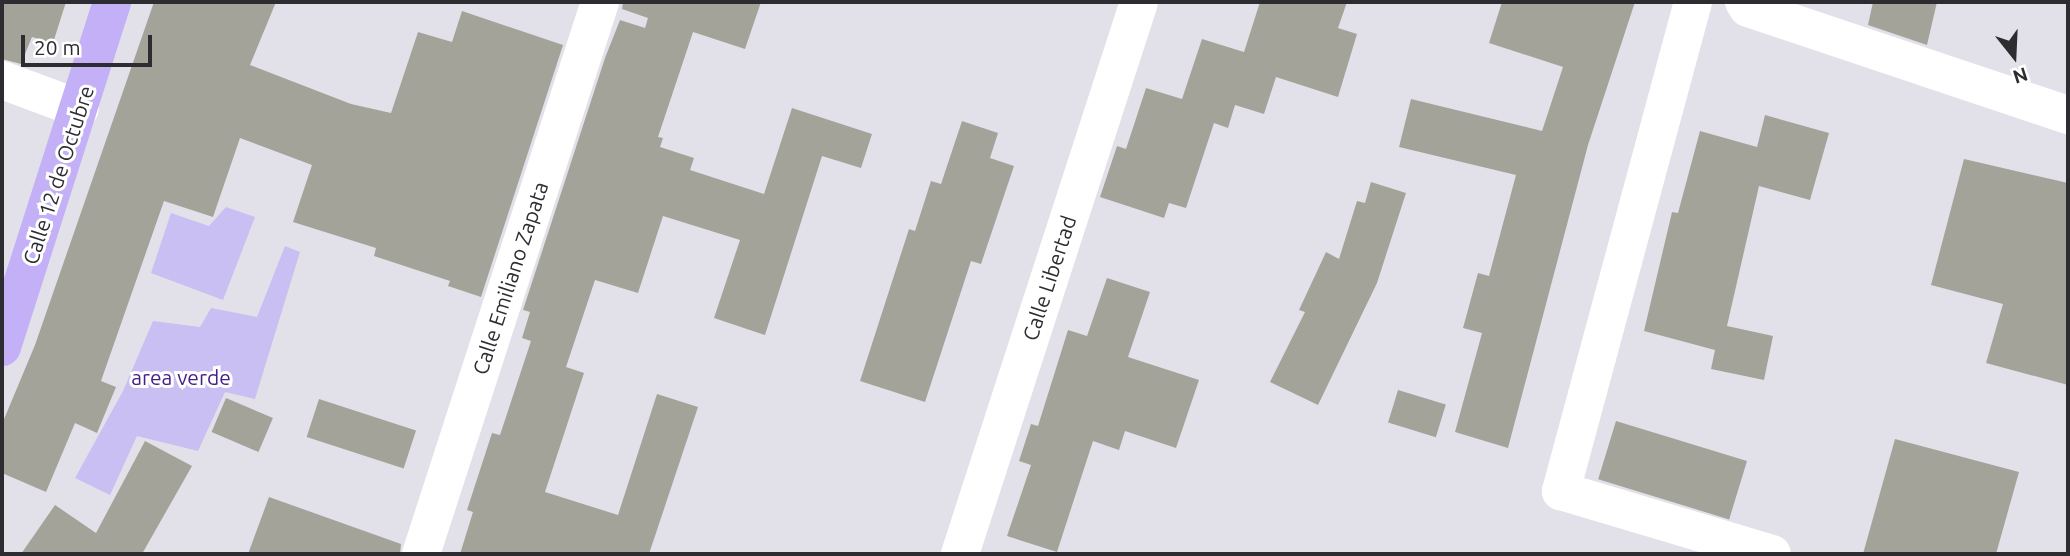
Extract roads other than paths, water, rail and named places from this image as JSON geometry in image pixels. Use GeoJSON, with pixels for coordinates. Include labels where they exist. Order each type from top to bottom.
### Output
{"type":"FeatureCollection","features":[{"type":"Feature","properties":{"kind":"main road","name":"Calle 12 de Octubre"},"geometry":{"type":"LineString","coordinates":[[2,347],[9,301],[80,109],[112,2]]}},
{"type":"Feature","properties":{"kind":"street","name":"Calle Emiliano Zapata"},"geometry":{"type":"LineString","coordinates":[[421,554],[600,2]]}},
{"type":"Feature","properties":{"kind":"street","name":"Calle Libertad"},"geometry":{"type":"LineString","coordinates":[[960,554],[1139,2]]}},
{"type":"Feature","properties":{"kind":"street"},"geometry":{"type":"LineString","coordinates":[[1693,2],[1562,491],[1773,554]]}},
{"type":"Feature","properties":{"kind":"street"},"geometry":{"type":"LineString","coordinates":[[1744,2],[1748,8],[2068,115]]}},
{"type":"Feature","properties":{"kind":"street"},"geometry":{"type":"LineString","coordinates":[[2,80],[80,109]]}},
{"type":"Feature","properties":{"kind":"park label","name":"area verde"},"geometry":{"type":"Point","coordinates":[181,377]}}]}
